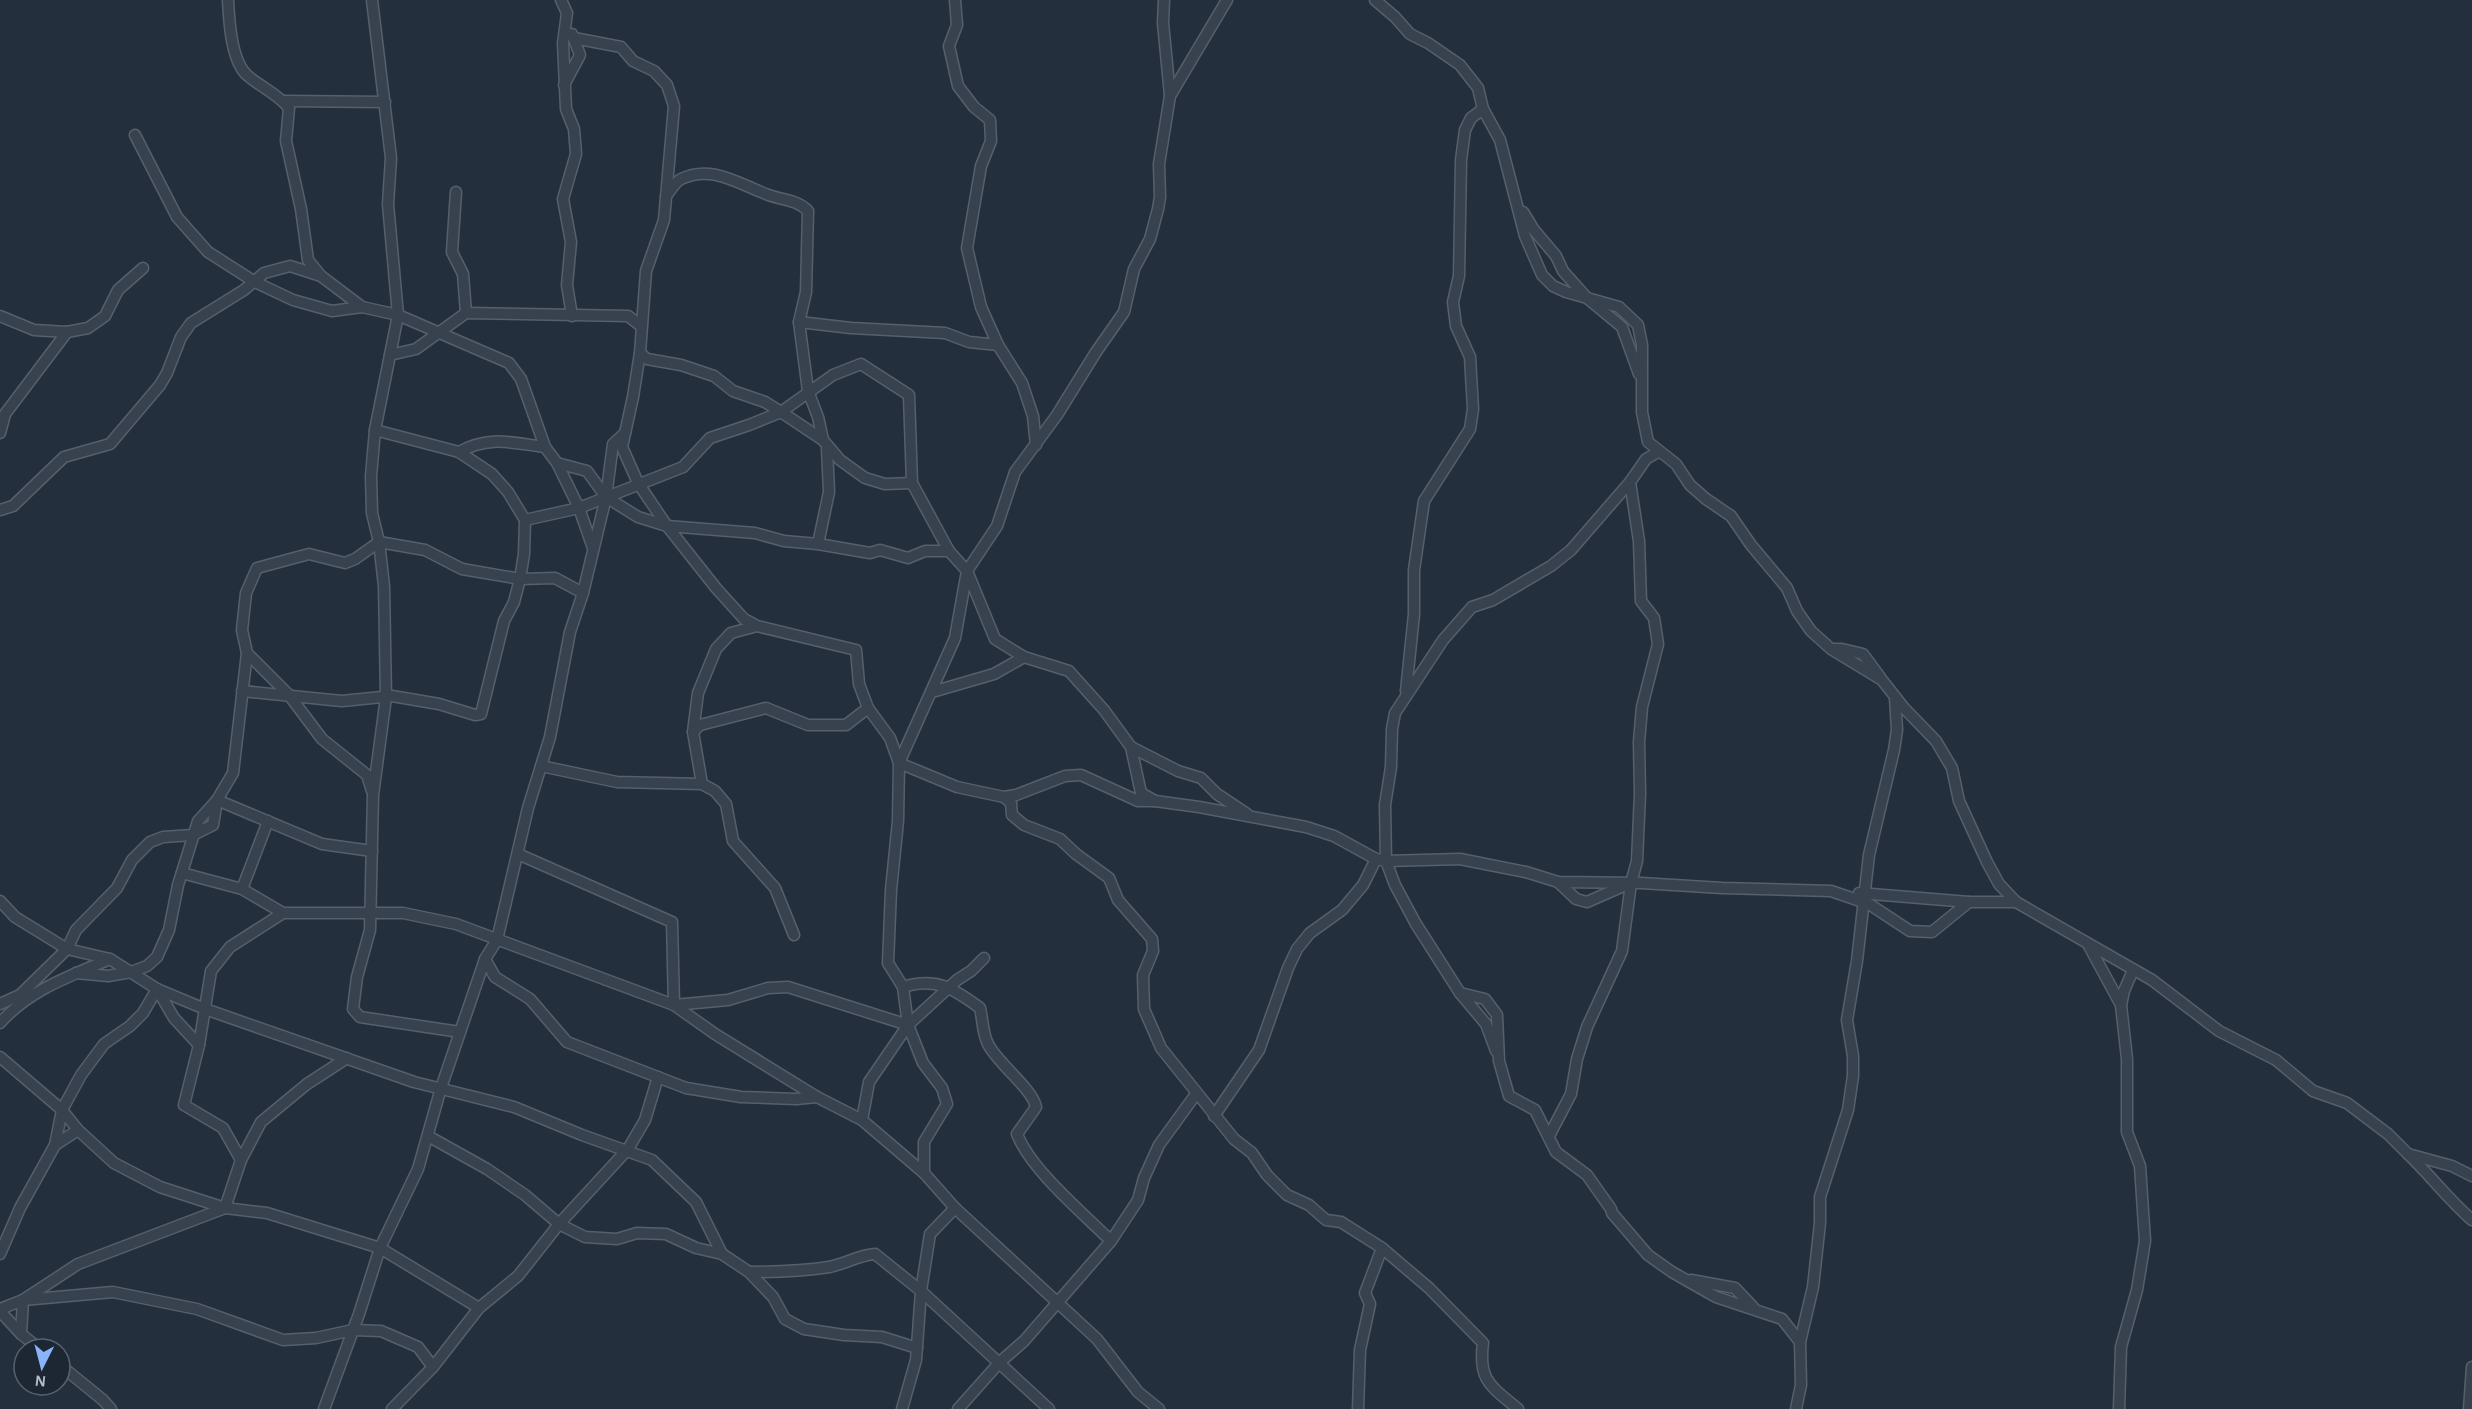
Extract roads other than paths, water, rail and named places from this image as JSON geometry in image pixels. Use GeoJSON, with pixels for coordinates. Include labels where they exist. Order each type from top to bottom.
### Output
{"type":"FeatureCollection","features":[{"type":"Feature","properties":{"kind":"street"},"geometry":{"type":"LineString","coordinates":[[228,0],[231,39],[245,74],[284,101],[289,108],[286,141],[301,209],[308,260],[321,276],[362,307]]}},
{"type":"Feature","properties":{"kind":"street"},"geometry":{"type":"LineString","coordinates":[[372,0],[391,158],[388,204],[398,315],[375,430],[371,485],[372,513],[379,542],[384,586],[386,697],[373,795],[370,930],[357,976],[353,1009],[360,1017],[460,1032]]}},
{"type":"Feature","properties":{"kind":"street"},"geometry":{"type":"LineString","coordinates":[[561,0],[580,55],[564,86]]}},
{"type":"Feature","properties":{"kind":"street"},"geometry":{"type":"LineString","coordinates":[[899,764],[955,638],[967,571],[997,526],[1015,472],[1077,387],[1096,352],[1124,312],[1134,269],[1150,239],[1160,197],[1159,165],[1170,96],[1163,23],[1164,0]]}},
{"type":"Feature","properties":{"kind":"street"},"geometry":{"type":"LineString","coordinates":[[1170,96],[1227,0]]}},
{"type":"Feature","properties":{"kind":"street"},"geometry":{"type":"LineString","coordinates":[[1375,0],[1410,34],[1460,64],[1478,88],[1483,109],[1500,140],[1526,236],[1542,275],[1553,286],[1566,292],[1619,307],[1638,325],[1642,345],[1642,412],[1648,442],[1676,464],[1690,485],[1706,500],[1731,516],[1751,545],[1787,588],[1797,611],[1811,631],[1832,649],[1882,680],[1936,741],[1952,768],[1959,801],[1999,884],[2016,902],[2152,980],[2219,1031],[2276,1060],[2313,1091],[2347,1103],[2362,1113],[2388,1134],[2438,1182],[2450,1201],[2472,1220]]}},
{"type":"Feature","properties":{"kind":"street"},"geometry":{"type":"LineString","coordinates":[[957,2],[957,25],[949,46],[958,86],[974,106],[990,120],[992,141],[981,166],[967,248],[981,307],[998,345],[1022,383],[1033,416],[1036,446]]}},
{"type":"Feature","properties":{"kind":"street"},"geometry":{"type":"LineString","coordinates":[[567,13],[562,43],[564,86],[566,110],[574,129],[576,154],[563,199],[571,242],[567,285],[572,315]]}},
{"type":"Feature","properties":{"kind":"street"},"geometry":{"type":"LineString","coordinates":[[573,38],[621,47],[633,61],[654,71],[667,85],[674,106],[664,220],[645,271],[639,353],[633,397],[622,447],[638,483],[667,526],[744,619],[757,626],[856,650],[859,684],[868,708],[890,738],[899,764],[898,821],[891,890],[888,963],[903,987],[908,1025],[923,1063],[942,1088],[947,1104],[924,1142],[924,1173]]}},
{"type":"Feature","properties":{"kind":"street"},"geometry":{"type":"LineString","coordinates":[[284,101],[385,102]]}},
{"type":"Feature","properties":{"kind":"street"},"geometry":{"type":"LineString","coordinates":[[1406,698],[1414,614],[1414,570],[1424,501],[1470,429],[1473,409],[1470,357],[1456,326],[1453,302],[1459,276],[1461,160],[1466,130],[1471,118],[1483,109]]}},
{"type":"Feature","properties":{"kind":"street"},"geometry":{"type":"LineString","coordinates":[[135,135],[177,218],[208,252],[255,282],[293,300],[332,311],[362,307],[398,315],[509,363],[520,379],[545,447],[556,463],[579,508],[593,548]]}},
{"type":"Feature","properties":{"kind":"street"},"geometry":{"type":"LineString","coordinates":[[666,196],[680,179],[703,174],[729,177],[766,194],[801,204],[808,211],[807,292],[800,322],[808,391],[825,444],[829,492],[818,544]]}},
{"type":"Feature","properties":{"kind":"street"},"geometry":{"type":"LineString","coordinates":[[456,192],[452,252],[463,274],[466,313]]}},
{"type":"Feature","properties":{"kind":"street"},"geometry":{"type":"LineString","coordinates":[[1517,202],[1534,230],[1556,256],[1563,271],[1587,298],[1622,327],[1628,350],[1642,380]]}},
{"type":"Feature","properties":{"kind":"street"},"geometry":{"type":"LineString","coordinates":[[0,510],[13,506],[64,457],[110,444],[160,385],[181,337],[191,322],[255,282],[264,273],[290,266],[321,276]]}},
{"type":"Feature","properties":{"kind":"street"},"geometry":{"type":"LineString","coordinates":[[0,316],[34,330],[67,332],[88,328],[105,316],[118,290],[143,267]]}},
{"type":"Feature","properties":{"kind":"street"},"geometry":{"type":"LineString","coordinates":[[390,355],[416,349],[466,313],[628,316],[641,326]]}},
{"type":"Feature","properties":{"kind":"street"},"geometry":{"type":"LineString","coordinates":[[800,322],[851,328],[945,333],[969,342],[998,345]]}},
{"type":"Feature","properties":{"kind":"street"},"geometry":{"type":"LineString","coordinates":[[0,433],[5,414],[67,332]]}},
{"type":"Feature","properties":{"kind":"street"},"geometry":{"type":"LineString","coordinates":[[639,353],[647,359],[681,364],[714,376],[733,391],[765,402],[781,411],[825,444],[840,460],[864,478],[885,484],[912,483]]}},
{"type":"Feature","properties":{"kind":"street"},"geometry":{"type":"LineString","coordinates":[[525,520],[579,508],[683,467],[710,438],[781,411],[833,375],[861,364],[909,395],[912,483],[949,551],[967,571],[995,639],[1023,657],[1069,671],[1104,710],[1131,747],[1141,793],[1155,801]]}},
{"type":"Feature","properties":{"kind":"street"},"geometry":{"type":"LineString","coordinates":[[242,691],[342,701],[386,697],[439,704],[475,715],[481,714],[504,621],[514,602],[520,579],[524,554],[525,520],[508,492],[492,474],[459,452],[375,430]]}},
{"type":"Feature","properties":{"kind":"street"},"geometry":{"type":"LineString","coordinates":[[324,1409],[380,1248],[418,1169],[441,1088],[485,959],[497,939],[528,808],[550,737],[570,632],[583,593],[606,497],[613,444],[625,433]]}},
{"type":"Feature","properties":{"kind":"street"},"geometry":{"type":"LineString","coordinates":[[459,452],[476,443],[500,441],[545,447]]}},
{"type":"Feature","properties":{"kind":"street"},"geometry":{"type":"LineString","coordinates":[[1214,1116],[1259,1050],[1297,949],[1310,933],[1342,910],[1381,860],[1395,713],[1443,640],[1472,608],[1493,600],[1551,566],[1571,550],[1630,482],[1646,459],[1658,452]]}},
{"type":"Feature","properties":{"kind":"street"},"geometry":{"type":"LineString","coordinates":[[556,463],[586,471],[606,497],[638,517],[667,526],[754,533],[784,541],[870,553],[880,550],[908,558],[925,551],[949,551]]}},
{"type":"Feature","properties":{"kind":"street"},"geometry":{"type":"LineString","coordinates":[[1549,1136],[1571,1094],[1577,1059],[1587,1028],[1622,951],[1631,883],[1637,861],[1640,794],[1639,742],[1642,707],[1658,644],[1654,618],[1641,601],[1639,541],[1630,482]]}},
{"type":"Feature","properties":{"kind":"street"},"geometry":{"type":"LineString","coordinates":[[76,973],[108,976],[131,972],[147,966],[158,957],[169,930],[182,873],[198,821],[217,800],[233,773],[247,653],[242,630],[246,593],[256,568],[309,554],[345,563],[355,559],[379,542],[425,550],[462,569],[520,579],[555,578],[583,593]]}},
{"type":"Feature","properties":{"kind":"street"},"geometry":{"type":"LineString","coordinates":[[702,784],[693,732],[698,693],[716,649],[731,633],[757,626]]}},
{"type":"Feature","properties":{"kind":"street"},"geometry":{"type":"LineString","coordinates":[[247,653],[289,695],[322,739],[367,775],[373,795]]}},
{"type":"Feature","properties":{"kind":"street"},"geometry":{"type":"LineString","coordinates":[[932,692],[994,674],[1023,657]]}},
{"type":"Feature","properties":{"kind":"street"},"geometry":{"type":"LineString","coordinates":[[1796,1409],[1801,1385],[1800,1342],[1814,1287],[1820,1197],[1848,1110],[1853,1076],[1853,1056],[1847,1020],[1869,855],[1897,730],[1895,697]]}},
{"type":"Feature","properties":{"kind":"street"},"geometry":{"type":"LineString","coordinates":[[693,732],[700,724],[766,708],[808,725],[846,725],[868,708]]}},
{"type":"Feature","properties":{"kind":"street"},"geometry":{"type":"LineString","coordinates":[[1131,747],[1178,771],[1201,778],[1217,794],[1250,816]]}},
{"type":"Feature","properties":{"kind":"street"},"geometry":{"type":"LineString","coordinates":[[899,764],[957,787],[1004,797],[1016,795],[1065,776],[1081,775],[1138,801],[1155,801],[1306,827],[1334,836],[1381,860],[1460,859],[1526,872],[1558,882],[1832,891],[1865,898],[2016,902]]}},
{"type":"Feature","properties":{"kind":"street"},"geometry":{"type":"LineString","coordinates":[[542,766],[617,782],[702,784],[715,791],[726,804],[733,841],[775,888],[794,934]]}},
{"type":"Feature","properties":{"kind":"street"},"geometry":{"type":"LineString","coordinates":[[1004,797],[1011,803],[1011,815],[1024,825],[1060,839],[1109,878],[1118,900],[1152,939],[1153,951],[1143,975],[1144,1008],[1161,1048],[1214,1116],[1234,1139],[1252,1153],[1267,1175],[1287,1195],[1309,1205],[1326,1220],[1341,1222],[1382,1248],[1429,1288],[1483,1343],[1480,1365],[1492,1386],[1518,1409]]}},
{"type":"Feature","properties":{"kind":"street"},"geometry":{"type":"LineString","coordinates":[[217,800],[322,844],[372,851]]}},
{"type":"Feature","properties":{"kind":"street"},"geometry":{"type":"LineString","coordinates":[[242,889],[268,821]]}},
{"type":"Feature","properties":{"kind":"street"},"geometry":{"type":"LineString","coordinates":[[0,1004],[20,995],[67,949],[76,930],[117,888],[132,860],[150,842],[163,837],[193,835]]}},
{"type":"Feature","properties":{"kind":"street"},"geometry":{"type":"LineString","coordinates":[[518,854],[672,922],[674,1005]]}},
{"type":"Feature","properties":{"kind":"street"},"geometry":{"type":"LineString","coordinates":[[1381,860],[1460,993],[1485,999],[1497,1015],[1499,1061],[1509,1096],[1535,1110],[1556,1152],[1587,1175],[1612,1213],[1648,1255],[1716,1297],[1782,1319],[1800,1342]]}},
{"type":"Feature","properties":{"kind":"street"},"geometry":{"type":"LineString","coordinates":[[182,873],[242,889],[283,913],[403,913],[456,924],[674,1005],[714,1034],[817,1097],[862,1119],[924,1173],[955,1208],[1097,1339],[1138,1392],[1159,1409]]}},
{"type":"Feature","properties":{"kind":"street"},"geometry":{"type":"LineString","coordinates":[[1558,882],[1576,899],[1587,902],[1631,883]]}},
{"type":"Feature","properties":{"kind":"street"},"geometry":{"type":"LineString","coordinates":[[1865,898],[1910,931],[1932,932],[1969,902]]}},
{"type":"Feature","properties":{"kind":"street"},"geometry":{"type":"LineString","coordinates":[[0,901],[15,917],[67,949],[110,959],[157,989],[205,1009],[414,1083],[514,1107],[652,1160],[696,1202],[722,1254]]}},
{"type":"Feature","properties":{"kind":"street"},"geometry":{"type":"LineString","coordinates":[[241,1160],[223,1128],[184,1105],[199,1046],[211,971],[230,947],[283,913]]}},
{"type":"Feature","properties":{"kind":"street"},"geometry":{"type":"LineString","coordinates":[[2087,944],[2107,976],[2121,1005]]}},
{"type":"Feature","properties":{"kind":"street"},"geometry":{"type":"LineString","coordinates":[[862,1119],[869,1082],[908,1025],[984,958]]}},
{"type":"Feature","properties":{"kind":"street"},"geometry":{"type":"LineString","coordinates":[[0,1023],[14,1007],[57,981],[110,959]]}},
{"type":"Feature","properties":{"kind":"street"},"geometry":{"type":"LineString","coordinates":[[485,959],[495,976],[530,999],[567,1042],[686,1088],[741,1097],[796,1099],[817,1097]]}},
{"type":"Feature","properties":{"kind":"street"},"geometry":{"type":"LineString","coordinates":[[2119,1409],[2121,1347],[2137,1290],[2145,1240],[2140,1166],[2127,1132],[2127,1059],[2121,1005],[2133,970]]}},
{"type":"Feature","properties":{"kind":"street"},"geometry":{"type":"LineString","coordinates":[[903,987],[920,982],[950,987],[980,1008],[983,1030],[989,1046],[1034,1098],[1036,1107],[1017,1134],[1020,1143],[1049,1180],[1112,1241]]}},
{"type":"Feature","properties":{"kind":"street"},"geometry":{"type":"LineString","coordinates":[[674,1005],[728,1000],[768,988],[788,987],[908,1025]]}},
{"type":"Feature","properties":{"kind":"street"},"geometry":{"type":"LineString","coordinates":[[157,989],[174,1018],[199,1046]]}},
{"type":"Feature","properties":{"kind":"street"},"geometry":{"type":"LineString","coordinates":[[0,1254],[20,1208],[55,1145],[62,1110],[81,1075],[104,1044],[130,1026],[143,1012],[157,989]]}},
{"type":"Feature","properties":{"kind":"street"},"geometry":{"type":"LineString","coordinates":[[0,1057],[62,1110],[78,1130],[114,1164],[160,1187],[225,1208],[267,1213],[380,1248],[479,1308]]}},
{"type":"Feature","properties":{"kind":"street"},"geometry":{"type":"LineString","coordinates":[[225,1208],[241,1160],[261,1122],[307,1084],[347,1058]]}},
{"type":"Feature","properties":{"kind":"street"},"geometry":{"type":"LineString","coordinates":[[392,1409],[433,1367],[479,1308],[518,1276],[559,1224],[628,1149],[645,1120],[658,1077]]}},
{"type":"Feature","properties":{"kind":"street"},"geometry":{"type":"LineString","coordinates":[[958,1409],[1000,1362],[1024,1341],[1112,1241],[1138,1200],[1144,1178],[1159,1145],[1196,1094]]}},
{"type":"Feature","properties":{"kind":"street"},"geometry":{"type":"LineString","coordinates":[[55,1145],[78,1130]]}},
{"type":"Feature","properties":{"kind":"street"},"geometry":{"type":"LineString","coordinates":[[428,1136],[488,1169],[525,1195],[559,1224],[585,1237],[617,1239],[637,1233],[666,1234],[696,1248],[722,1254],[749,1272],[773,1297],[785,1318],[804,1329],[844,1335],[882,1337],[917,1348]]}},
{"type":"Feature","properties":{"kind":"street"},"geometry":{"type":"LineString","coordinates":[[2408,1154],[2452,1166],[2472,1176]]}},
{"type":"Feature","properties":{"kind":"street"},"geometry":{"type":"LineString","coordinates":[[25,1337],[0,1310],[23,1300],[78,1263],[225,1208]]}},
{"type":"Feature","properties":{"kind":"street"},"geometry":{"type":"LineString","coordinates":[[902,1409],[916,1360],[921,1291],[930,1234],[955,1208]]}},
{"type":"Feature","properties":{"kind":"street"},"geometry":{"type":"LineString","coordinates":[[1358,1409],[1360,1350],[1370,1304],[1365,1293],[1382,1248]]}},
{"type":"Feature","properties":{"kind":"street"},"geometry":{"type":"LineString","coordinates":[[749,1272],[832,1267],[864,1255],[875,1254],[921,1291],[1049,1409]]}},
{"type":"Feature","properties":{"kind":"street"},"geometry":{"type":"LineString","coordinates":[[23,1300],[113,1292],[197,1309],[283,1340],[316,1338],[353,1330],[381,1330],[418,1347],[433,1367]]}},
{"type":"Feature","properties":{"kind":"street"},"geometry":{"type":"LineString","coordinates":[[21,1334],[23,1300]]}},
{"type":"Feature","properties":{"kind":"street"},"geometry":{"type":"LineString","coordinates":[[2469,1409],[2472,1366]]}},
{"type":"Feature","properties":{"kind":"street"},"geometry":{"type":"LineString","coordinates":[[72,1375],[111,1409]]}}]}
